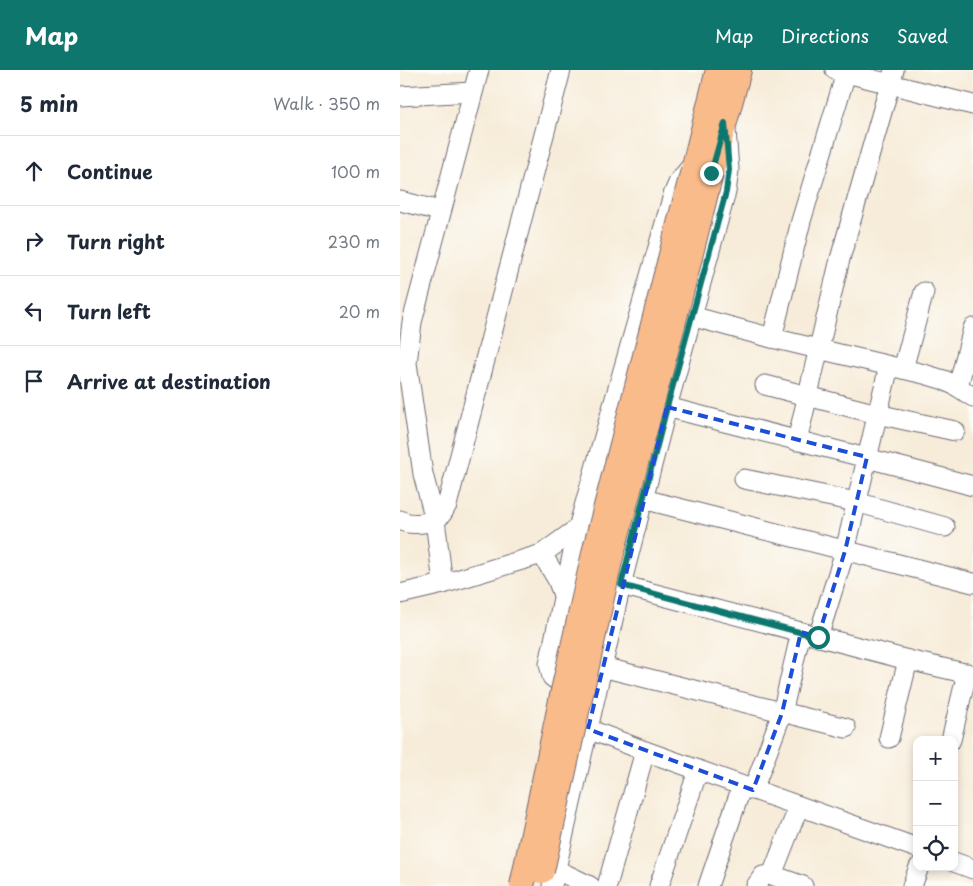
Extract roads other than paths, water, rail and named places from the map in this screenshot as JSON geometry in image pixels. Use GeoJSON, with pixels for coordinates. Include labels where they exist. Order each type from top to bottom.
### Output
{"type":"FeatureCollection","features":[{"type":"Feature","properties":{"kind":"main road"},"geometry":{"type":"LineString","coordinates":[[538,886],[560,795],[610,561],[673,325],[718,70]]}},
{"type":"Feature","properties":{"kind":"main road"},"geometry":{"type":"LineString","coordinates":[[522,886],[595,549],[700,169],[725,123],[739,70]]}},
{"type":"Feature","properties":{"kind":"street"},"geometry":{"type":"LineString","coordinates":[[443,584],[435,520],[423,474],[407,363],[412,322],[479,70]]}},
{"type":"Feature","properties":{"kind":"street"},"geometry":{"type":"LineString","coordinates":[[402,523],[435,520],[447,505],[561,70]]}},
{"type":"Feature","properties":{"kind":"street"},"geometry":{"type":"LineString","coordinates":[[772,338],[801,221],[842,71],[892,76],[973,106]]}},
{"type":"Feature","properties":{"kind":"street"},"geometry":{"type":"LineString","coordinates":[[796,441],[840,259],[892,76]]}},
{"type":"Feature","properties":{"kind":"street"},"geometry":{"type":"LineString","coordinates":[[400,96],[473,92]]}},
{"type":"Feature","properties":{"kind":"street"},"geometry":{"type":"LineString","coordinates":[[590,886],[554,878],[621,585],[691,316],[726,192],[729,170],[725,123]]}},
{"type":"Feature","properties":{"kind":"street"},"geometry":{"type":"LineString","coordinates":[[600,676],[591,693],[571,690],[552,677],[549,664],[578,528],[673,195],[679,181],[700,169]]}},
{"type":"Feature","properties":{"kind":"street"},"geometry":{"type":"LineString","coordinates":[[400,201],[440,211]]}},
{"type":"Feature","properties":{"kind":"street"},"geometry":{"type":"LineString","coordinates":[[708,886],[748,788],[782,712],[810,634],[845,551],[877,414],[924,292]]}},
{"type":"Feature","properties":{"kind":"street"},"geometry":{"type":"LineString","coordinates":[[691,316],[944,380],[966,392],[973,328]]}},
{"type":"Feature","properties":{"kind":"street"},"geometry":{"type":"LineString","coordinates":[[765,385],[955,432]]}},
{"type":"Feature","properties":{"kind":"street"},"geometry":{"type":"LineString","coordinates":[[667,407],[796,441],[867,457],[973,486]]}},
{"type":"Feature","properties":{"kind":"street"},"geometry":{"type":"LineString","coordinates":[[744,479],[856,502],[945,527]]}},
{"type":"Feature","properties":{"kind":"street"},"geometry":{"type":"LineString","coordinates":[[643,499],[973,583]]}},
{"type":"Feature","properties":{"kind":"street"},"geometry":{"type":"LineString","coordinates":[[400,594],[443,584],[542,554],[578,528]]}},
{"type":"Feature","properties":{"kind":"street"},"geometry":{"type":"LineString","coordinates":[[542,554],[557,579],[563,595]]}},
{"type":"Feature","properties":{"kind":"street"},"geometry":{"type":"LineString","coordinates":[[621,585],[908,660],[970,674],[953,736]]}},
{"type":"Feature","properties":{"kind":"street"},"geometry":{"type":"LineString","coordinates":[[890,738],[908,660]]}},
{"type":"Feature","properties":{"kind":"street"},"geometry":{"type":"LineString","coordinates":[[600,676],[782,712],[846,728]]}},
{"type":"Feature","properties":{"kind":"street"},"geometry":{"type":"LineString","coordinates":[[588,730],[644,752],[913,847]]}},
{"type":"Feature","properties":{"kind":"street"},"geometry":{"type":"LineString","coordinates":[[607,886],[644,752]]}},
{"type":"Feature","properties":{"kind":"street"},"geometry":{"type":"LineString","coordinates":[[659,886],[698,771]]}},
{"type":"Feature","properties":{"kind":"street"},"geometry":{"type":"LineString","coordinates":[[772,875],[799,806]]}},
{"type":"Feature","properties":{"kind":"street"},"geometry":{"type":"LineString","coordinates":[[958,863],[973,869]]}},
{"type":"Feature","properties":{"kind":"street"},"geometry":{"type":"LineString","coordinates":[[912,886],[918,871]]}},
{"type":"Feature","properties":{"kind":"street"},"geometry":{"type":"LineString","coordinates":[[756,886],[763,876],[772,875],[803,886]]}}]}
